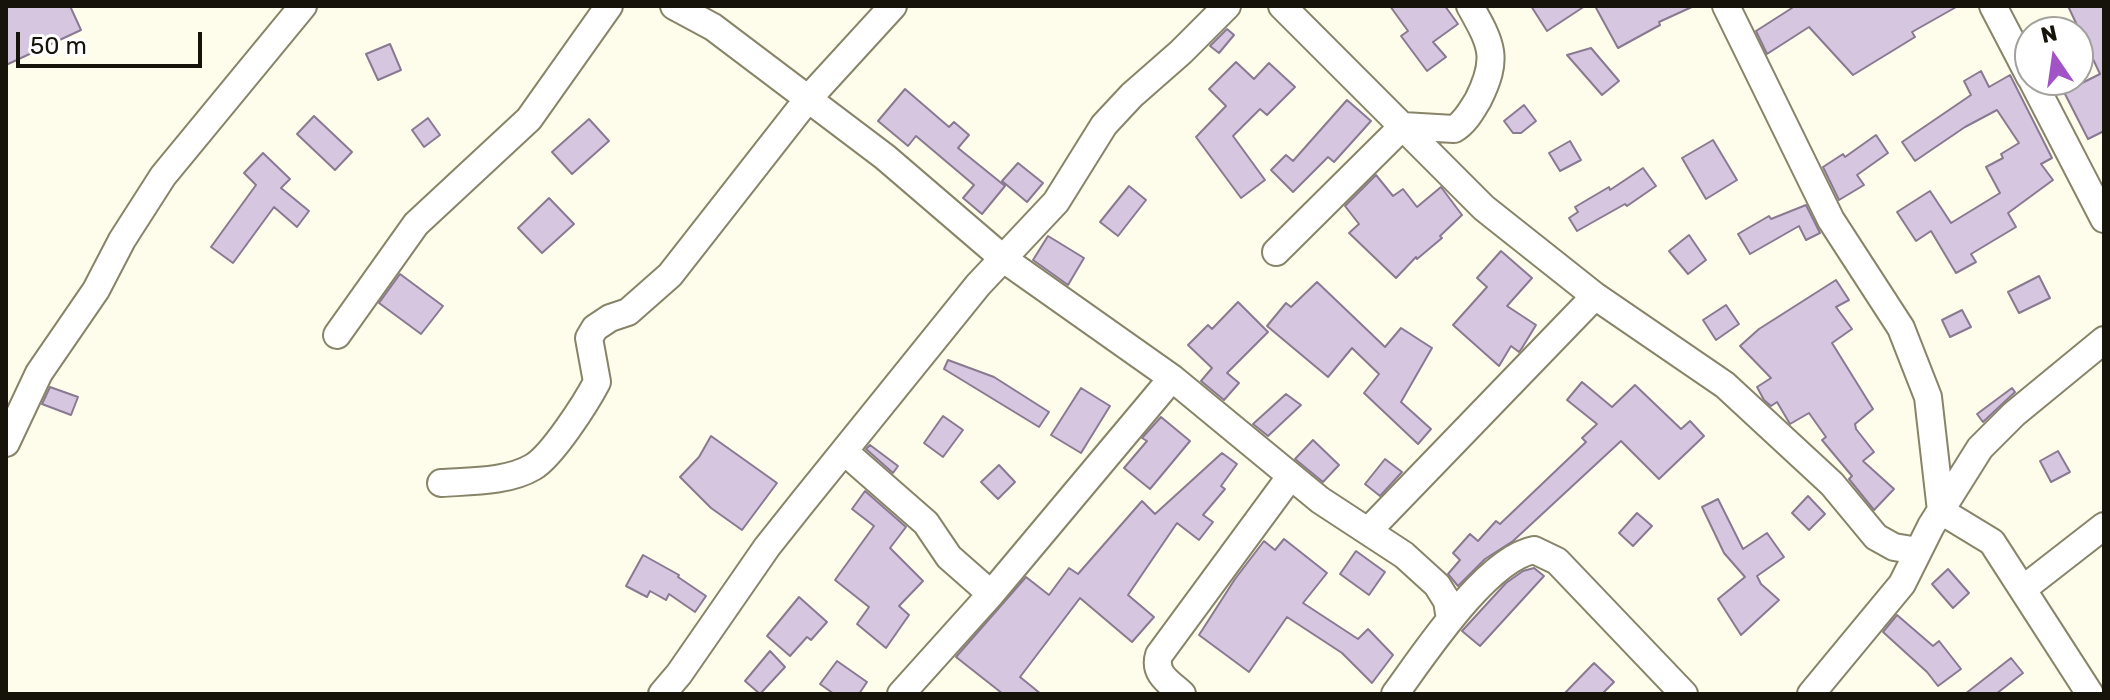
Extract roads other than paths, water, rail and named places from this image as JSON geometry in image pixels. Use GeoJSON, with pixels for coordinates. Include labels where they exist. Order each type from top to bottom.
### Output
{"type":"FeatureCollection","features":[{"type":"Feature","properties":{"kind":"street"},"geometry":{"type":"LineString","coordinates":[[6,443],[39,373],[96,290],[122,240],[163,176],[303,6]]}},
{"type":"Feature","properties":{"kind":"street"},"geometry":{"type":"LineString","coordinates":[[337,335],[416,224],[529,119],[609,6]]}},
{"type":"Feature","properties":{"kind":"street"},"geometry":{"type":"LineString","coordinates":[[674,6],[713,27],[885,157],[1005,260],[1172,378],[1320,500],[1404,555],[1437,585],[1447,601],[1450,619]]}},
{"type":"Feature","properties":{"kind":"street"},"geometry":{"type":"LineString","coordinates":[[441,483],[517,473],[534,467],[548,454],[597,382],[589,338],[595,328],[610,318],[628,312],[670,275],[807,100],[893,6]]}},
{"type":"Feature","properties":{"kind":"street"},"geometry":{"type":"LineString","coordinates":[[662,694],[767,547],[846,453],[978,285],[1005,260],[1056,202],[1104,125],[1227,6]]}},
{"type":"Feature","properties":{"kind":"street"},"geometry":{"type":"LineString","coordinates":[[1282,6],[1484,208],[1595,296],[1725,385],[1832,484],[1876,537],[1894,547],[1918,551]]}},
{"type":"Feature","properties":{"kind":"street"},"geometry":{"type":"LineString","coordinates":[[1276,252],[1403,126],[1454,129],[1474,107],[1492,66],[1491,50],[1470,6]]}},
{"type":"Feature","properties":{"kind":"street"},"geometry":{"type":"LineString","coordinates":[[1726,6],[1831,220],[1901,328],[1928,397],[1941,511]]}},
{"type":"Feature","properties":{"kind":"street"},"geometry":{"type":"LineString","coordinates":[[1993,6],[2014,46]]}},
{"type":"Feature","properties":{"kind":"street"},"geometry":{"type":"LineString","coordinates":[[2040,96],[2104,219]]}},
{"type":"Feature","properties":{"kind":"street"},"geometry":{"type":"LineString","coordinates":[[1369,530],[1595,296]]}},
{"type":"Feature","properties":{"kind":"street"},"geometry":{"type":"LineString","coordinates":[[1811,694],[1902,584],[1918,551],[1980,448],[2014,414],[2104,340]]}},
{"type":"Feature","properties":{"kind":"street"},"geometry":{"type":"LineString","coordinates":[[901,694],[991,594],[1172,378]]}},
{"type":"Feature","properties":{"kind":"street"},"geometry":{"type":"LineString","coordinates":[[846,453],[926,523],[949,557],[991,594]]}},
{"type":"Feature","properties":{"kind":"street"},"geometry":{"type":"LineString","coordinates":[[1182,694],[1161,675],[1157,662],[1159,655],[1290,477]]}},
{"type":"Feature","properties":{"kind":"street"},"geometry":{"type":"LineString","coordinates":[[1941,511],[1992,542],[2090,694]]}},
{"type":"Feature","properties":{"kind":"street"},"geometry":{"type":"LineString","coordinates":[[2023,589],[2104,526]]}},
{"type":"Feature","properties":{"kind":"street"},"geometry":{"type":"LineString","coordinates":[[1395,694],[1450,619],[1511,559],[1525,552],[1542,552],[1557,561],[1684,694]]}}]}
